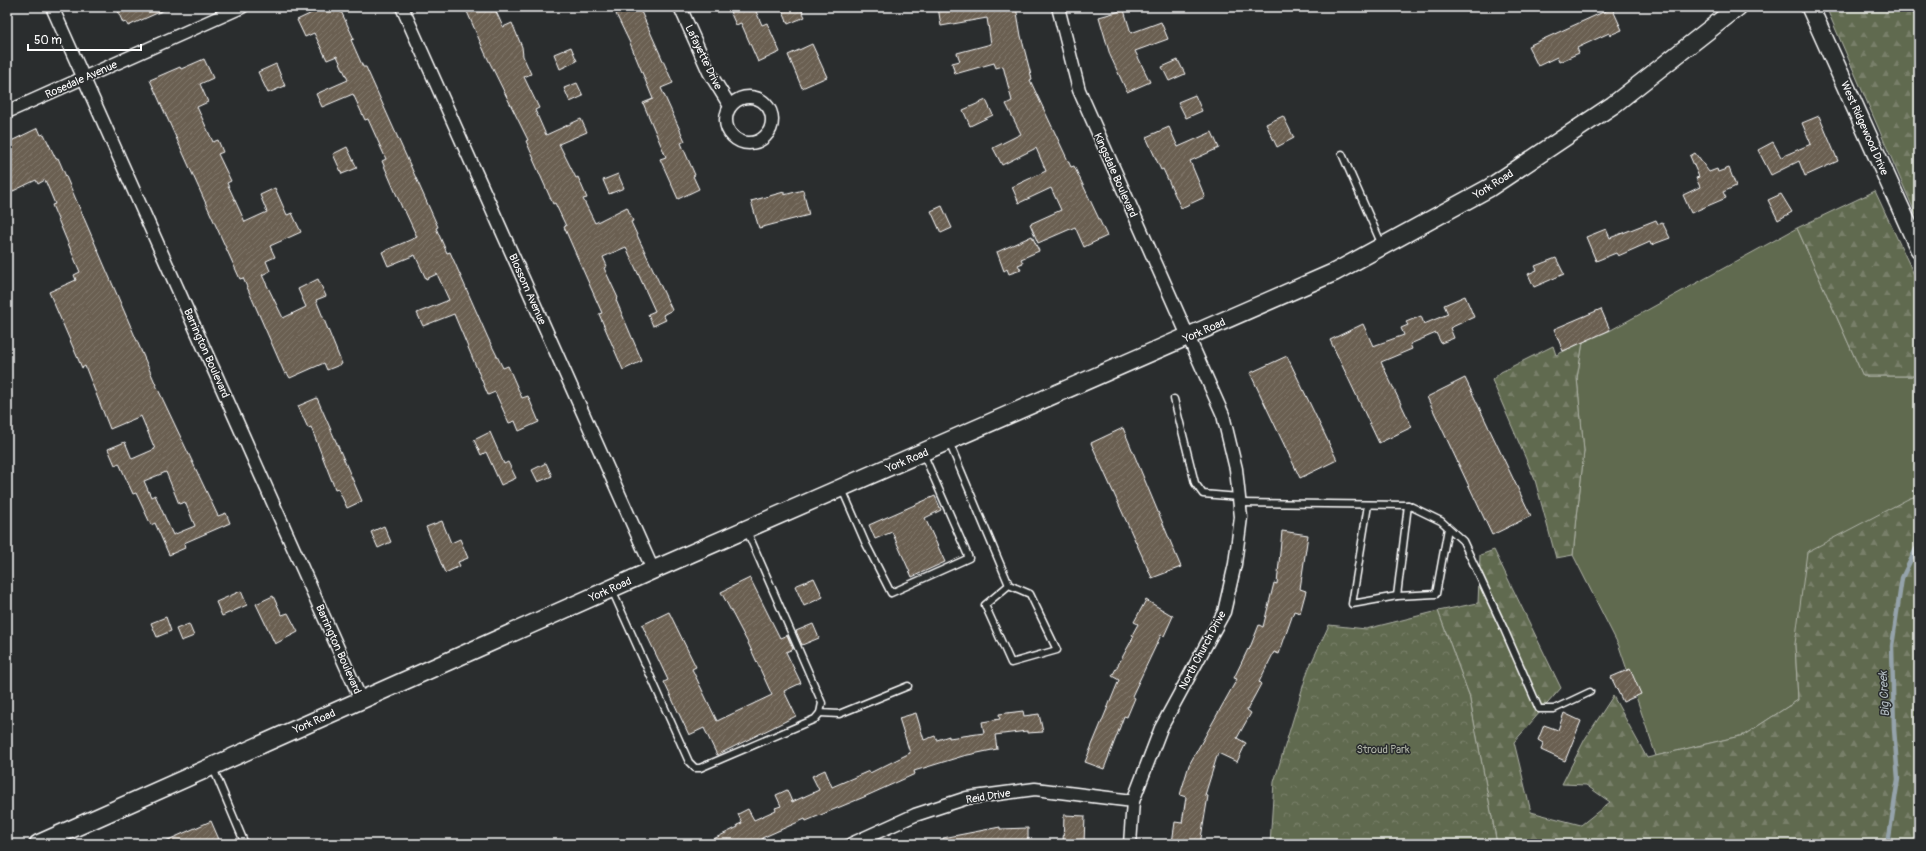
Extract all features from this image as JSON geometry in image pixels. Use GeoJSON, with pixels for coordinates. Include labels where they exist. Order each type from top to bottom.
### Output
{"type":"FeatureCollection","features":[{"type":"Feature","properties":{"kind":"main road","name":"York Road"},"geometry":{"type":"LineString","coordinates":[[38,844],[653,570],[1335,272],[1488,188],[1613,105],[1738,7]]}},
{"type":"Feature","properties":{"kind":"main road","name":"West Ridgewood Drive"},"geometry":{"type":"LineString","coordinates":[[1810,7],[1919,249]]}},
{"type":"Feature","properties":{"kind":"street","name":"Barrington Boulevard"},"geometry":{"type":"LineString","coordinates":[[52,7],[361,700]]}},
{"type":"Feature","properties":{"kind":"street","name":"Rosedale Avenue"},"geometry":{"type":"LineString","coordinates":[[7,112],[242,7]]}},
{"type":"Feature","properties":{"kind":"street","name":"Blossom Avenue"},"geometry":{"type":"LineString","coordinates":[[402,7],[653,570]]}},
{"type":"Feature","properties":{"kind":"street","name":"Lafayette Drive"},"geometry":{"type":"LineString","coordinates":[[680,7],[709,72],[730,106]]}},
{"type":"Feature","properties":{"kind":"street","name":"Kingsdale Boulevard"},"geometry":{"type":"LineString","coordinates":[[1058,7],[1079,90],[1189,337]]}},
{"type":"Feature","properties":{"kind":"street","name":"North Church Drive"},"geometry":{"type":"LineString","coordinates":[[1130,844],[1133,801],[1160,728],[1224,612],[1235,564],[1241,517],[1236,469],[1223,415],[1189,337]]}},
{"type":"Feature","properties":{"kind":"street","name":"Reid Drive"},"geometry":{"type":"LineString","coordinates":[[851,844],[915,816],[967,798],[1035,789],[1133,801]]}},
{"type":"Feature","properties":{"kind":"lane"},"geometry":{"type":"LineString","coordinates":[[1342,154],[1382,246]]}},
{"type":"Feature","properties":{"kind":"lane"},"geometry":{"type":"LineString","coordinates":[[1174,399],[1195,483],[1203,494],[1240,500],[1408,505],[1440,521],[1463,541],[1539,709],[1554,709],[1590,692]]}},
{"type":"Feature","properties":{"kind":"lane"},"geometry":{"type":"LineString","coordinates":[[948,442],[1009,584],[1030,594],[1057,650],[1011,663],[985,605],[1009,584]]}},
{"type":"Feature","properties":{"kind":"lane"},"geometry":{"type":"LineString","coordinates":[[841,488],[865,542],[891,593],[969,558],[923,453]]}},
{"type":"Feature","properties":{"kind":"lane"},"geometry":{"type":"LineString","coordinates":[[1368,505],[1352,604],[1397,596],[1436,594],[1448,528]]}},
{"type":"Feature","properties":{"kind":"lane"},"geometry":{"type":"LineString","coordinates":[[1397,596],[1408,505]]}},
{"type":"Feature","properties":{"kind":"lane"},"geometry":{"type":"LineString","coordinates":[[611,589],[689,762],[695,768],[700,768],[815,718],[820,713],[822,703],[747,529]]}},
{"type":"Feature","properties":{"kind":"lane"},"geometry":{"type":"LineString","coordinates":[[820,713],[839,714],[908,686]]}},
{"type":"Feature","properties":{"kind":"lane"},"geometry":{"type":"LineString","coordinates":[[212,766],[245,844]]}},
{"type":"Feature","properties":{"kind":"green space"},"geometry":{"type":"Polygon","coordinates":[[[1826,7],[1919,7],[1919,222],[1826,7]]]}},
{"type":"Feature","properties":{"kind":"green space"},"geometry":{"type":"Polygon","coordinates":[[[1875,191],[1919,285],[1919,376],[1863,376],[1797,228],[1875,191]]]}},
{"type":"Feature","properties":{"kind":"green space"},"geometry":{"type":"Polygon","coordinates":[[[1797,228],[1863,376],[1919,376],[1919,495],[1908,499],[1795,644],[1798,700],[1744,735],[1656,756],[1619,646],[1573,555],[1584,451],[1577,378],[1583,342],[1611,330],[1797,228]]]}},
{"type":"Feature","properties":{"kind":"green space"},"geometry":{"type":"Polygon","coordinates":[[[1583,342],[1577,378],[1584,451],[1573,555],[1556,558],[1535,480],[1492,380],[1501,372],[1553,346],[1556,355],[1583,342]]]}},
{"type":"Feature","properties":{"kind":"green space"},"geometry":{"type":"Polygon","coordinates":[[[1919,495],[1919,844],[1497,844],[1469,695],[1438,611],[1478,603],[1480,555],[1494,550],[1561,688],[1514,742],[1531,812],[1581,825],[1610,802],[1586,785],[1562,784],[1585,739],[1613,696],[1647,758],[1744,735],[1798,700],[1795,644],[1807,552],[1908,499],[1919,495]]]}},
{"type":"Feature","properties":{"kind":"green space","name":"Stroud Park"},"geometry":{"type":"Polygon","coordinates":[[[1438,611],[1469,695],[1497,844],[1270,844],[1274,782],[1308,670],[1329,625],[1366,629],[1438,611]]]}},
{"type":"Feature","properties":{"kind":"building"},"geometry":{"type":"Polygon","coordinates":[[[116,7],[171,7],[128,26],[126,22],[123,23],[116,7]]]}},
{"type":"Feature","properties":{"kind":"building"},"geometry":{"type":"Polygon","coordinates":[[[316,7],[339,7],[354,39],[351,40],[363,67],[366,67],[438,227],[436,228],[447,253],[450,252],[503,368],[508,366],[522,398],[528,396],[539,422],[519,431],[515,421],[509,423],[495,392],[488,395],[454,314],[423,326],[417,313],[449,300],[437,274],[426,279],[415,255],[388,266],[382,252],[417,237],[404,209],[403,210],[382,161],[386,159],[368,119],[365,120],[353,94],[322,107],[316,94],[348,80],[337,56],[327,60],[314,33],[305,37],[297,20],[318,10],[316,7]]]}},
{"type":"Feature","properties":{"kind":"building"},"geometry":{"type":"Polygon","coordinates":[[[465,7],[494,7],[503,27],[512,23],[522,47],[523,56],[531,74],[524,77],[539,108],[535,110],[546,135],[581,119],[587,132],[559,144],[576,178],[578,177],[587,198],[583,199],[595,223],[627,207],[633,221],[631,222],[672,310],[663,315],[666,320],[653,326],[648,314],[655,311],[626,247],[603,257],[607,266],[604,268],[618,298],[616,300],[642,361],[623,370],[599,314],[602,313],[564,227],[566,226],[555,203],[553,204],[533,159],[526,141],[528,140],[485,53],[465,7]]]}},
{"type":"Feature","properties":{"kind":"building"},"geometry":{"type":"Polygon","coordinates":[[[631,7],[639,7],[673,83],[661,88],[685,141],[681,143],[695,175],[693,176],[699,189],[678,199],[660,159],[666,157],[643,103],[653,99],[630,43],[616,14],[631,7]]]}},
{"type":"Feature","properties":{"kind":"building"},"geometry":{"type":"Polygon","coordinates":[[[728,7],[754,7],[762,25],[767,23],[780,52],[758,62],[741,23],[736,25],[728,7]]]}},
{"type":"Feature","properties":{"kind":"building"},"geometry":{"type":"Polygon","coordinates":[[[781,7],[800,7],[805,17],[788,24],[781,7]]]}},
{"type":"Feature","properties":{"kind":"building"},"geometry":{"type":"Polygon","coordinates":[[[938,7],[1016,7],[1021,36],[1032,79],[1030,80],[1071,167],[1074,166],[1107,236],[1084,247],[1075,227],[1038,243],[1030,224],[1061,210],[1051,188],[1019,203],[1012,187],[1046,171],[1036,148],[1002,165],[993,148],[1021,134],[1006,104],[1012,101],[1003,66],[996,68],[994,63],[955,74],[952,63],[960,61],[957,53],[991,44],[987,18],[941,26],[938,7]]]}},
{"type":"Feature","properties":{"kind":"building"},"geometry":{"type":"Polygon","coordinates":[[[1612,8],[1622,30],[1610,35],[1609,33],[1577,48],[1579,53],[1559,62],[1557,57],[1538,66],[1528,46],[1612,8]]]}},
{"type":"Feature","properties":{"kind":"building"},"geometry":{"type":"Polygon","coordinates":[[[1124,10],[1131,33],[1161,22],[1168,39],[1135,51],[1150,82],[1127,92],[1110,55],[1099,17],[1124,10]]]}},
{"type":"Feature","properties":{"kind":"building"},"geometry":{"type":"Polygon","coordinates":[[[812,44],[827,77],[802,88],[788,55],[812,44]]]}},
{"type":"Feature","properties":{"kind":"building"},"geometry":{"type":"Polygon","coordinates":[[[571,47],[577,61],[560,69],[554,54],[571,47]]]}},
{"type":"Feature","properties":{"kind":"building"},"geometry":{"type":"Polygon","coordinates":[[[204,59],[213,78],[200,84],[208,102],[197,107],[213,142],[218,140],[223,152],[218,154],[231,181],[227,183],[245,222],[267,212],[260,195],[275,188],[287,215],[292,213],[301,232],[270,246],[275,257],[266,261],[270,271],[262,275],[283,318],[306,307],[298,289],[318,279],[326,296],[316,300],[342,364],[327,370],[324,363],[290,378],[287,373],[285,374],[243,278],[240,279],[150,80],[180,67],[181,69],[204,59]]]}},
{"type":"Feature","properties":{"kind":"building"},"geometry":{"type":"Polygon","coordinates":[[[1178,60],[1185,74],[1169,81],[1162,67],[1178,60]]]}},
{"type":"Feature","properties":{"kind":"building"},"geometry":{"type":"Polygon","coordinates":[[[276,64],[285,86],[268,93],[258,72],[276,64]]]}},
{"type":"Feature","properties":{"kind":"building"},"geometry":{"type":"Polygon","coordinates":[[[577,83],[583,96],[570,102],[564,88],[577,83]]]}},
{"type":"Feature","properties":{"kind":"building"},"geometry":{"type":"Polygon","coordinates":[[[1195,95],[1202,111],[1186,118],[1178,102],[1195,95]]]}},
{"type":"Feature","properties":{"kind":"building"},"geometry":{"type":"Polygon","coordinates":[[[986,100],[993,115],[970,126],[963,110],[986,100]]]}},
{"type":"Feature","properties":{"kind":"building"},"geometry":{"type":"Polygon","coordinates":[[[1283,116],[1294,138],[1277,147],[1266,124],[1283,116]]]}},
{"type":"Feature","properties":{"kind":"building"},"geometry":{"type":"Polygon","coordinates":[[[1819,116],[1838,161],[1805,176],[1799,161],[1771,175],[1758,150],[1773,142],[1781,157],[1811,144],[1802,123],[1819,116]]]}},
{"type":"Feature","properties":{"kind":"building"},"geometry":{"type":"Polygon","coordinates":[[[1169,127],[1178,147],[1212,132],[1219,148],[1190,161],[1205,197],[1181,208],[1146,137],[1169,127]]]}},
{"type":"Feature","properties":{"kind":"building"},"geometry":{"type":"Polygon","coordinates":[[[38,128],[41,135],[44,134],[56,159],[58,158],[156,385],[218,516],[226,513],[230,523],[184,543],[185,548],[169,555],[155,523],[151,525],[136,493],[133,494],[119,463],[115,465],[108,449],[125,442],[132,459],[155,449],[141,416],[110,429],[85,366],[82,368],[49,292],[76,280],[74,275],[80,272],[52,205],[55,204],[45,180],[38,184],[36,180],[7,194],[7,143],[38,128]],[[166,472],[144,481],[151,497],[155,495],[173,535],[195,526],[185,502],[179,504],[166,472]]]}},
{"type":"Feature","properties":{"kind":"building"},"geometry":{"type":"Polygon","coordinates":[[[347,147],[357,168],[342,174],[333,154],[347,147]]]}},
{"type":"Feature","properties":{"kind":"building"},"geometry":{"type":"Polygon","coordinates":[[[1695,153],[1709,172],[1717,169],[1718,172],[1729,168],[1736,186],[1723,192],[1726,198],[1691,213],[1683,195],[1700,187],[1696,178],[1699,177],[1690,156],[1695,153]]]}},
{"type":"Feature","properties":{"kind":"building"},"geometry":{"type":"Polygon","coordinates":[[[618,174],[624,188],[609,194],[603,180],[618,174]]]}},
{"type":"Feature","properties":{"kind":"building"},"geometry":{"type":"Polygon","coordinates":[[[803,190],[809,215],[759,228],[751,201],[784,192],[784,195],[803,190]]]}},
{"type":"Feature","properties":{"kind":"building"},"geometry":{"type":"Polygon","coordinates":[[[1781,194],[1792,212],[1778,220],[1768,200],[1781,194]]]}},
{"type":"Feature","properties":{"kind":"building"},"geometry":{"type":"Polygon","coordinates":[[[942,206],[952,228],[941,233],[931,211],[942,206]]]}},
{"type":"Feature","properties":{"kind":"building"},"geometry":{"type":"Polygon","coordinates":[[[1656,220],[1658,224],[1662,222],[1670,238],[1651,245],[1650,242],[1618,256],[1616,253],[1596,261],[1586,237],[1606,229],[1610,238],[1656,220]]]}},
{"type":"Feature","properties":{"kind":"building"},"geometry":{"type":"Polygon","coordinates":[[[1032,236],[1039,251],[1021,259],[1023,263],[1018,265],[1021,270],[1009,274],[1007,269],[1004,271],[997,252],[1032,236]]]}},
{"type":"Feature","properties":{"kind":"building"},"geometry":{"type":"Polygon","coordinates":[[[1556,258],[1564,274],[1534,287],[1528,274],[1537,270],[1535,266],[1556,258]]]}},
{"type":"Feature","properties":{"kind":"building"},"geometry":{"type":"Polygon","coordinates":[[[1465,296],[1474,317],[1450,328],[1454,338],[1441,343],[1436,333],[1410,344],[1412,349],[1381,362],[1412,427],[1379,443],[1330,340],[1363,324],[1373,346],[1404,335],[1401,328],[1408,325],[1406,322],[1421,316],[1424,324],[1448,314],[1444,305],[1465,296]]]}},
{"type":"Feature","properties":{"kind":"building"},"geometry":{"type":"Polygon","coordinates":[[[1601,309],[1610,330],[1563,351],[1554,329],[1601,309]]]}},
{"type":"Feature","properties":{"kind":"building"},"geometry":{"type":"Polygon","coordinates":[[[1287,356],[1337,460],[1300,478],[1250,373],[1287,356]]]}},
{"type":"Feature","properties":{"kind":"building"},"geometry":{"type":"Polygon","coordinates":[[[1465,378],[1531,516],[1492,535],[1427,397],[1465,378]]]}},
{"type":"Feature","properties":{"kind":"building"},"geometry":{"type":"Polygon","coordinates":[[[317,398],[362,501],[347,508],[338,488],[335,489],[311,427],[308,428],[298,406],[317,398]]]}},
{"type":"Feature","properties":{"kind":"building"},"geometry":{"type":"Polygon","coordinates":[[[1123,428],[1181,567],[1152,578],[1091,443],[1123,428]]]}},
{"type":"Feature","properties":{"kind":"building"},"geometry":{"type":"Polygon","coordinates":[[[490,432],[504,464],[508,462],[516,478],[501,485],[486,452],[481,455],[474,440],[490,432]]]}},
{"type":"Feature","properties":{"kind":"building"},"geometry":{"type":"Polygon","coordinates":[[[546,463],[552,476],[538,482],[532,470],[546,463]]]}},
{"type":"Feature","properties":{"kind":"building"},"geometry":{"type":"Polygon","coordinates":[[[935,496],[941,510],[925,518],[945,562],[912,577],[892,532],[875,539],[869,525],[935,496]]]}},
{"type":"Feature","properties":{"kind":"building"},"geometry":{"type":"Polygon","coordinates":[[[442,521],[451,543],[460,539],[468,558],[458,562],[460,566],[445,573],[426,527],[442,521]]]}},
{"type":"Feature","properties":{"kind":"building"},"geometry":{"type":"Polygon","coordinates":[[[384,526],[391,542],[378,548],[371,532],[384,526]]]}},
{"type":"Feature","properties":{"kind":"building"},"geometry":{"type":"Polygon","coordinates":[[[1282,531],[1308,535],[1300,589],[1306,591],[1300,613],[1294,611],[1279,654],[1274,652],[1259,682],[1261,684],[1247,710],[1251,713],[1237,738],[1246,743],[1237,762],[1218,753],[1205,795],[1208,796],[1200,844],[1172,843],[1175,822],[1182,823],[1186,797],[1180,795],[1189,765],[1237,679],[1234,678],[1248,649],[1249,650],[1259,625],[1263,627],[1274,583],[1277,584],[1282,531]]]}},
{"type":"Feature","properties":{"kind":"building"},"geometry":{"type":"Polygon","coordinates":[[[750,578],[780,638],[787,635],[793,649],[786,652],[801,683],[784,691],[796,716],[717,755],[704,728],[689,735],[664,682],[668,680],[642,625],[669,612],[696,667],[692,669],[717,721],[772,695],[749,645],[721,592],[750,578]]]}},
{"type":"Feature","properties":{"kind":"building"},"geometry":{"type":"Polygon","coordinates":[[[814,578],[823,597],[804,606],[795,586],[814,578]]]}},
{"type":"Feature","properties":{"kind":"building"},"geometry":{"type":"Polygon","coordinates":[[[241,591],[247,605],[222,616],[216,602],[241,591]]]}},
{"type":"Feature","properties":{"kind":"building"},"geometry":{"type":"Polygon","coordinates":[[[273,596],[282,615],[288,613],[298,632],[275,644],[256,604],[273,596]]]}},
{"type":"Feature","properties":{"kind":"building"},"geometry":{"type":"Polygon","coordinates":[[[1146,600],[1173,616],[1164,636],[1161,635],[1132,696],[1135,698],[1127,717],[1124,716],[1104,769],[1085,762],[1119,680],[1112,676],[1134,636],[1132,635],[1138,624],[1134,622],[1146,600]]]}},
{"type":"Feature","properties":{"kind":"building"},"geometry":{"type":"Polygon","coordinates":[[[166,617],[171,631],[157,637],[151,623],[166,617]]]}},
{"type":"Feature","properties":{"kind":"building"},"geometry":{"type":"Polygon","coordinates":[[[189,624],[194,636],[181,641],[176,629],[189,624]]]}},
{"type":"Feature","properties":{"kind":"building"},"geometry":{"type":"Polygon","coordinates":[[[813,624],[819,638],[802,645],[796,631],[813,624]]]}},
{"type":"Feature","properties":{"kind":"building"},"geometry":{"type":"Polygon","coordinates":[[[1630,669],[1641,694],[1623,702],[1611,677],[1630,669]]]}},
{"type":"Feature","properties":{"kind":"building"},"geometry":{"type":"Polygon","coordinates":[[[1023,711],[1024,716],[1039,714],[1043,732],[1027,733],[1027,731],[995,735],[997,749],[963,756],[914,771],[915,774],[864,797],[806,821],[805,819],[762,838],[765,844],[753,844],[752,842],[748,844],[703,844],[738,827],[737,825],[742,823],[738,814],[748,809],[754,820],[776,810],[775,808],[781,806],[776,795],[787,790],[792,802],[819,790],[812,776],[825,770],[832,787],[869,771],[870,773],[910,753],[899,718],[916,713],[924,740],[935,736],[937,740],[949,736],[949,738],[984,733],[982,722],[1000,719],[999,714],[1023,711]]]}},
{"type":"Feature","properties":{"kind":"building"},"geometry":{"type":"Polygon","coordinates":[[[1564,713],[1581,721],[1565,761],[1541,750],[1543,743],[1538,740],[1544,725],[1558,730],[1564,713]]]}},
{"type":"Feature","properties":{"kind":"building"},"geometry":{"type":"Polygon","coordinates":[[[1064,815],[1085,816],[1084,844],[1063,844],[1064,815]]]}},
{"type":"Feature","properties":{"kind":"building"},"geometry":{"type":"Polygon","coordinates":[[[211,821],[221,844],[159,844],[211,821]]]}},
{"type":"Feature","properties":{"kind":"building"},"geometry":{"type":"Polygon","coordinates":[[[1000,827],[1000,829],[1028,828],[1028,844],[944,844],[943,838],[1000,827]]]}},
{"type":"Feature","properties":{"kind":"waterway","name":"Big Creek"},"geometry":{"type":"LineString","coordinates":[[1910,7],[1919,17]]}},
{"type":"Feature","properties":{"kind":"waterway","name":"Big Creek"},"geometry":{"type":"LineString","coordinates":[[1888,844],[1898,779],[1894,729],[1892,646],[1902,578],[1916,549],[1919,547]]}}]}
